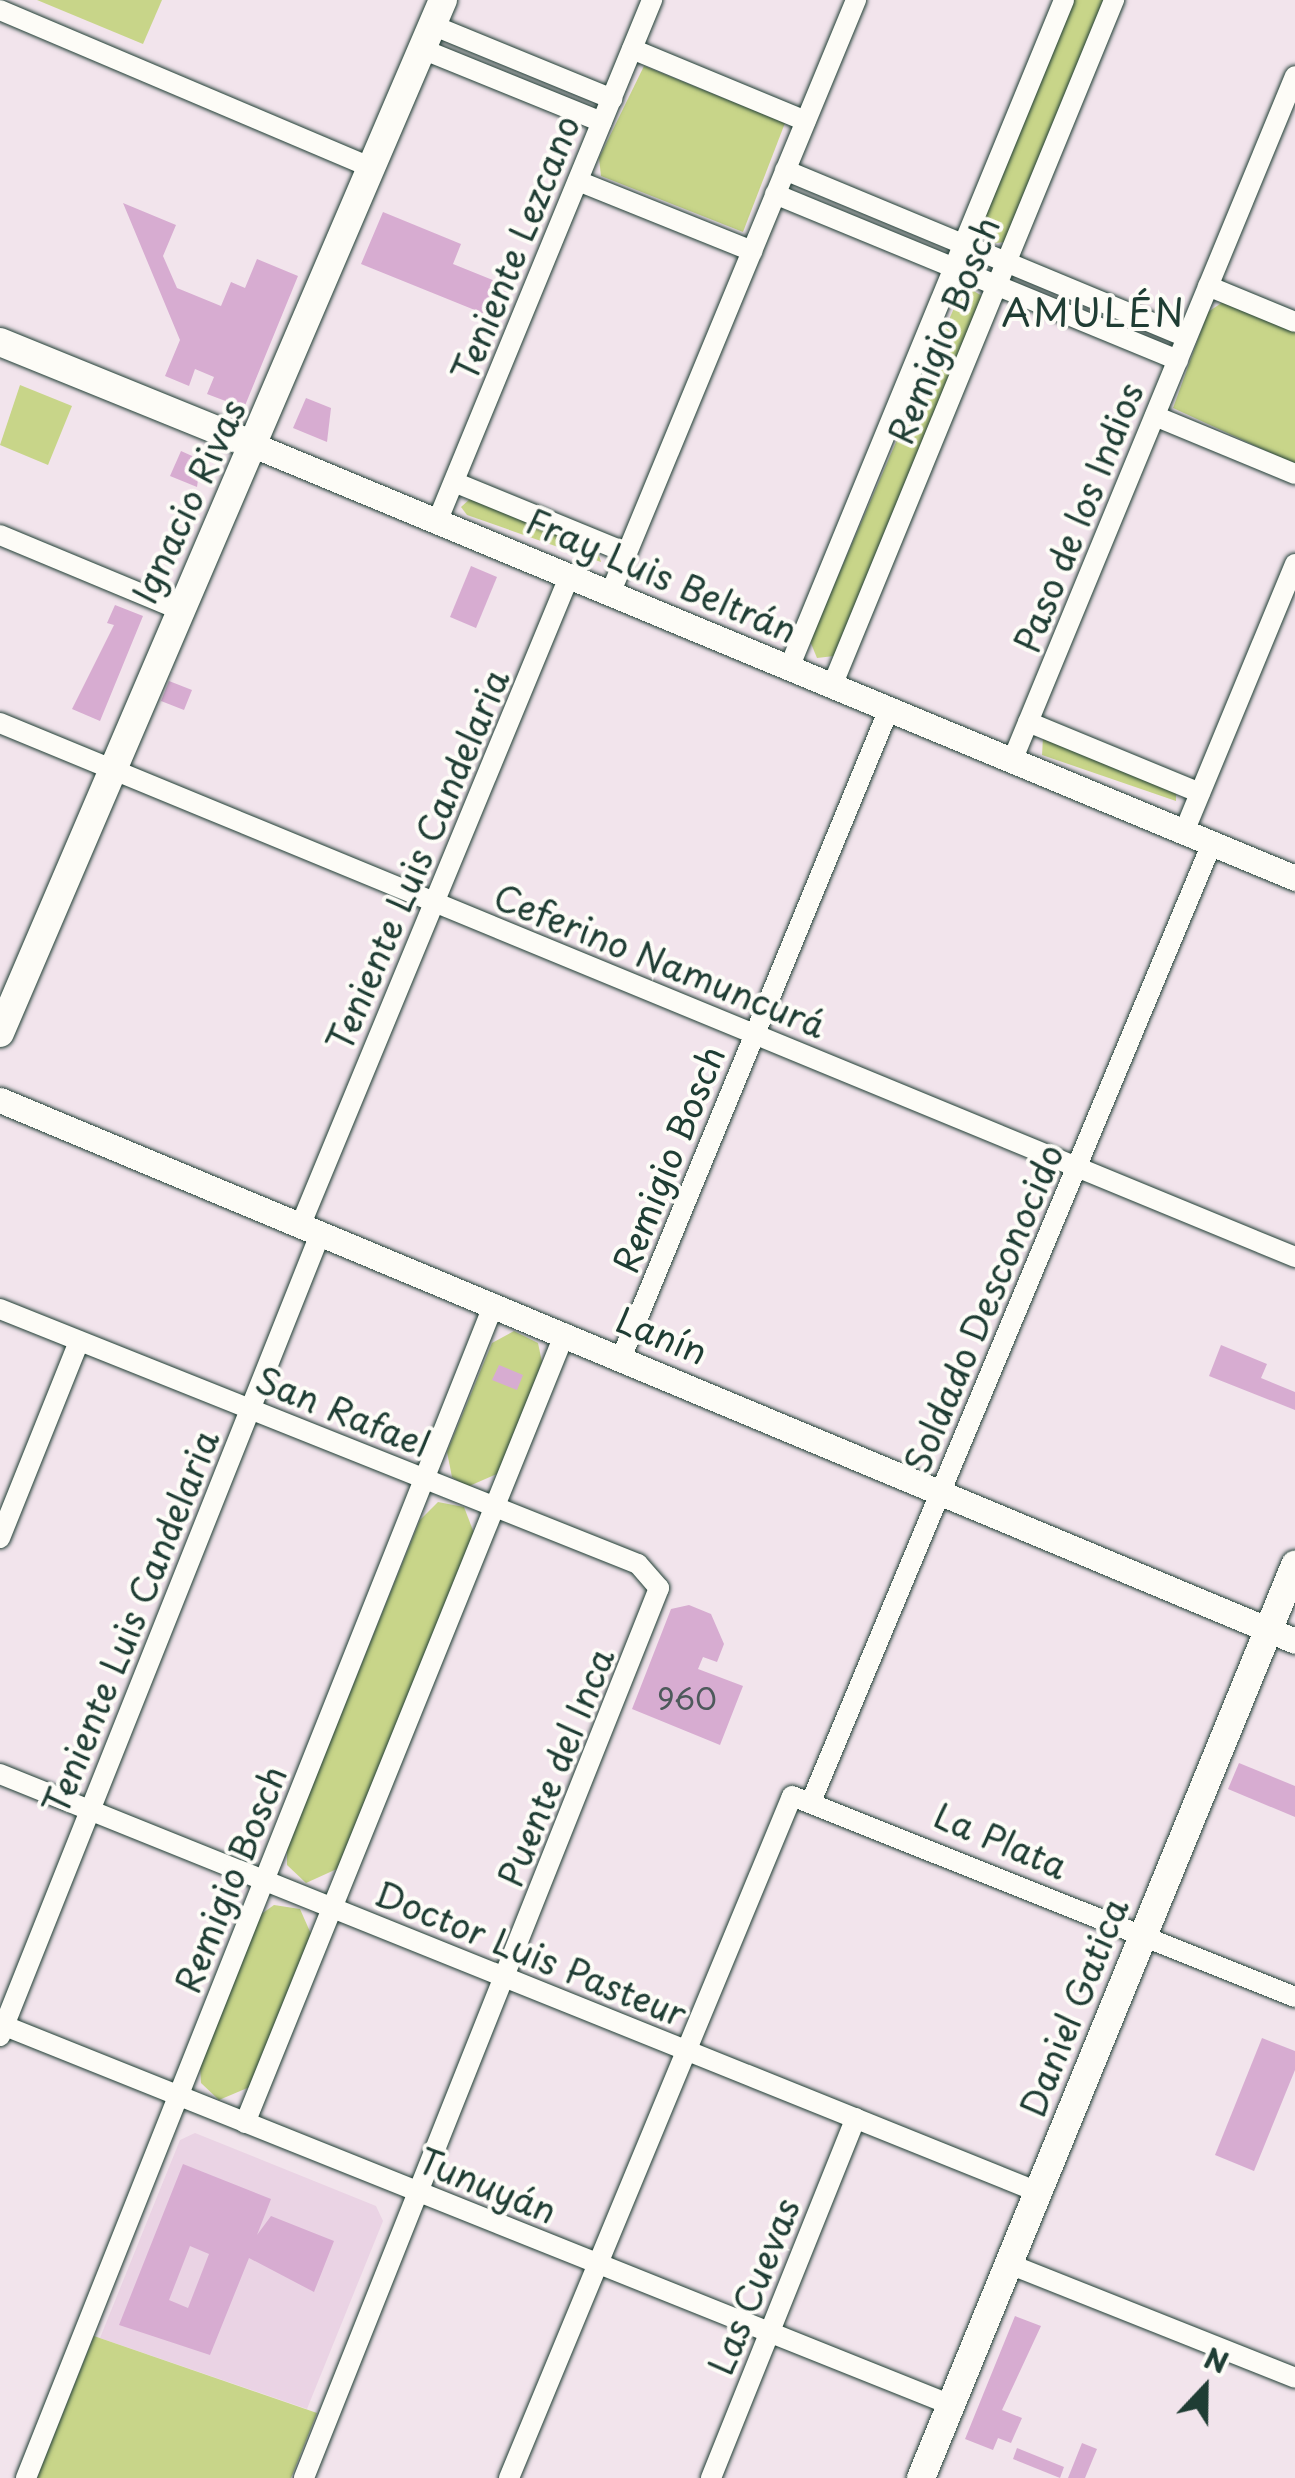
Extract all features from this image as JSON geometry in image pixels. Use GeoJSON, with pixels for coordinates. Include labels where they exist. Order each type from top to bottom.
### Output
{"type":"FeatureCollection","features":[{"type":"Feature","properties":{"kind":"main road","name":"Ignacio Rivas"},"geometry":{"type":"LineString","coordinates":[[0,1034],[178,608],[373,168],[432,25]]}},
{"type":"Feature","properties":{"kind":"main road","name":"Fray Luis Beltrán"},"geometry":{"type":"LineString","coordinates":[[0,342],[251,444]]}},
{"type":"Feature","properties":{"kind":"main road","name":"Daniel Gatica"},"geometry":{"type":"LineString","coordinates":[[922,2478],[1295,1564]]}},
{"type":"Feature","properties":{"kind":"street","name":"Teniente Lezcano"},"geometry":{"type":"LineString","coordinates":[[437,522],[652,0]]}},
{"type":"Feature","properties":{"kind":"street"},"geometry":{"type":"LineString","coordinates":[[610,594],[856,0]]}},
{"type":"Feature","properties":{"kind":"street","name":"Remigio Bosch"},"geometry":{"type":"LineString","coordinates":[[789,668],[1064,0]]}},
{"type":"Feature","properties":{"kind":"street","name":"Remigio Bosch"},"geometry":{"type":"LineString","coordinates":[[832,686],[1114,0]]}},
{"type":"Feature","properties":{"kind":"street"},"geometry":{"type":"LineString","coordinates":[[0,10],[373,168]]}},
{"type":"Feature","properties":{"kind":"street"},"geometry":{"type":"LineString","coordinates":[[432,25],[612,99]]}},
{"type":"Feature","properties":{"kind":"street"},"geometry":{"type":"LineString","coordinates":[[432,25],[602,122]]}},
{"type":"Feature","properties":{"kind":"street"},"geometry":{"type":"LineString","coordinates":[[632,49],[806,120]]}},
{"type":"Feature","properties":{"kind":"street","name":"Paso de los Indios"},"geometry":{"type":"LineString","coordinates":[[1012,760],[1295,76]]}},
{"type":"Feature","properties":{"kind":"street"},"geometry":{"type":"LineString","coordinates":[[785,170],[1188,336]]}},
{"type":"Feature","properties":{"kind":"street"},"geometry":{"type":"LineString","coordinates":[[578,180],[752,252]]}},
{"type":"Feature","properties":{"kind":"street"},"geometry":{"type":"LineString","coordinates":[[776,194],[1178,360]]}},
{"type":"Feature","properties":{"kind":"street"},"geometry":{"type":"LineString","coordinates":[[1208,286],[1295,322]]}},
{"type":"Feature","properties":{"kind":"street"},"geometry":{"type":"LineString","coordinates":[[1154,416],[1295,474]]}},
{"type":"Feature","properties":{"kind":"street","name":"Fray Luis Beltrán"},"geometry":{"type":"LineString","coordinates":[[251,444],[1295,878]]}},
{"type":"Feature","properties":{"kind":"street","name":"Fray Luis Beltrán"},"geometry":{"type":"LineString","coordinates":[[454,482],[627,553]]}},
{"type":"Feature","properties":{"kind":"street"},"geometry":{"type":"LineString","coordinates":[[0,535],[178,608]]}},
{"type":"Feature","properties":{"kind":"street"},"geometry":{"type":"LineString","coordinates":[[1184,832],[1295,564]]}},
{"type":"Feature","properties":{"kind":"street","name":"Teniente Luis Candelaria"},"geometry":{"type":"LineString","coordinates":[[1,2029],[250,1410],[311,1228],[434,902],[569,577]]}},
{"type":"Feature","properties":{"kind":"street","name":"Remigio Bosch"},"geometry":{"type":"LineString","coordinates":[[622,1356],[889,710]]}},
{"type":"Feature","properties":{"kind":"street"},"geometry":{"type":"LineString","coordinates":[[1028,722],[1200,792]]}},
{"type":"Feature","properties":{"kind":"street","name":"Ceferino Namuncurá"},"geometry":{"type":"LineString","coordinates":[[0,723],[1295,1258]]}},
{"type":"Feature","properties":{"kind":"street","name":"Soldado Desconocido"},"geometry":{"type":"LineString","coordinates":[[508,2478],[683,2049],[942,1488],[1212,843]]}},
{"type":"Feature","properties":{"kind":"street","name":"Lanín"},"geometry":{"type":"LineString","coordinates":[[0,1100],[942,1488],[1295,1641]]}},
{"type":"Feature","properties":{"kind":"street","name":"Remigio Bosch"},"geometry":{"type":"LineString","coordinates":[[26,2478],[494,1304]]}},
{"type":"Feature","properties":{"kind":"street","name":"San Rafael"},"geometry":{"type":"LineString","coordinates":[[0,1309],[494,1507],[657,1580]]}},
{"type":"Feature","properties":{"kind":"street"},"geometry":{"type":"LineString","coordinates":[[246,2122],[565,1332]]}},
{"type":"Feature","properties":{"kind":"street"},"geometry":{"type":"LineString","coordinates":[[0,1538],[80,1341]]}},
{"type":"Feature","properties":{"kind":"street","name":"Puente del Inca"},"geometry":{"type":"LineString","coordinates":[[304,2478],[656,1601],[657,1580]]}},
{"type":"Feature","properties":{"kind":"street","name":"Doctor Luis Pasteur"},"geometry":{"type":"LineString","coordinates":[[0,1774],[1038,2192]]}},
{"type":"Feature","properties":{"kind":"street","name":"La Plata"},"geometry":{"type":"LineString","coordinates":[[803,1796],[1295,1997]]}},
{"type":"Feature","properties":{"kind":"street","name":"Tunuyán"},"geometry":{"type":"LineString","coordinates":[[1,2029],[246,2122],[951,2405]]}},
{"type":"Feature","properties":{"kind":"street","name":"Las Cuevas"},"geometry":{"type":"LineString","coordinates":[[710,2478],[856,2118]]}},
{"type":"Feature","properties":{"kind":"street"},"geometry":{"type":"LineString","coordinates":[[1008,2264],[1295,2378]]}},
{"type":"Feature","properties":{"kind":"shaded area"},"geometry":{"type":"Polygon","coordinates":[[[195,2133],[376,2206],[383,2221],[307,2409],[100,2338],[180,2140],[195,2133]]]}},
{"type":"Feature","properties":{"kind":"green space"},"geometry":{"type":"Polygon","coordinates":[[[37,0],[162,0],[143,44],[37,0]]]}},
{"type":"Feature","properties":{"kind":"green space"},"geometry":{"type":"Polygon","coordinates":[[[1074,0],[1106,0],[1005,242],[988,244],[980,227],[1074,0]]]}},
{"type":"Feature","properties":{"kind":"green space"},"geometry":{"type":"Polygon","coordinates":[[[644,66],[785,123],[743,232],[601,176],[599,158],[644,66]]]}},
{"type":"Feature","properties":{"kind":"green space"},"geometry":{"type":"Polygon","coordinates":[[[964,285],[982,296],[834,656],[817,658],[810,641],[964,285]]]}},
{"type":"Feature","properties":{"kind":"green space"},"geometry":{"type":"Polygon","coordinates":[[[1223,302],[1295,331],[1295,464],[1173,408],[1208,312],[1223,302]]]}},
{"type":"Feature","properties":{"kind":"green space"},"geometry":{"type":"Polygon","coordinates":[[[20,385],[72,406],[48,465],[0,445],[20,385]]]}},
{"type":"Feature","properties":{"kind":"green space"},"geometry":{"type":"Polygon","coordinates":[[[471,498],[597,549],[601,562],[467,515],[461,507],[471,498]]]}},
{"type":"Feature","properties":{"kind":"green space"},"geometry":{"type":"Polygon","coordinates":[[[1043,738],[1176,793],[1176,801],[1042,755],[1043,738]]]}},
{"type":"Feature","properties":{"kind":"green space"},"geometry":{"type":"Polygon","coordinates":[[[514,1331],[538,1343],[542,1362],[499,1473],[467,1487],[452,1477],[447,1452],[492,1343],[514,1331]]]}},
{"type":"Feature","properties":{"kind":"green space"},"geometry":{"type":"Polygon","coordinates":[[[438,1502],[464,1507],[474,1533],[339,1868],[306,1883],[287,1865],[287,1848],[420,1520],[438,1502]]]}},
{"type":"Feature","properties":{"kind":"green space"},"geometry":{"type":"Polygon","coordinates":[[[274,1905],[300,1909],[311,1934],[252,2086],[219,2100],[201,2083],[200,2065],[260,1915],[274,1905]]]}},
{"type":"Feature","properties":{"kind":"green space"},"geometry":{"type":"Polygon","coordinates":[[[94,2336],[317,2413],[291,2478],[37,2478],[94,2336]]]}},
{"type":"Feature","properties":{"kind":"building"},"geometry":{"type":"Polygon","coordinates":[[[123,203],[176,225],[163,256],[177,288],[221,306],[231,282],[245,288],[257,259],[298,276],[244,408],[207,394],[214,377],[195,369],[189,386],[165,376],[180,340],[123,203]]]}},
{"type":"Feature","properties":{"kind":"building"},"geometry":{"type":"Polygon","coordinates":[[[383,212],[461,244],[453,264],[510,287],[497,319],[361,264],[383,212]]]}},
{"type":"Feature","properties":{"kind":"building"},"geometry":{"type":"Polygon","coordinates":[[[306,398],[331,408],[327,442],[293,428],[306,398]]]}},
{"type":"Feature","properties":{"kind":"building"},"geometry":{"type":"Polygon","coordinates":[[[181,451],[201,460],[197,487],[170,476],[181,451]]]}},
{"type":"Feature","properties":{"kind":"building"},"geometry":{"type":"Polygon","coordinates":[[[471,566],[497,577],[476,628],[450,617],[471,566]]]}},
{"type":"Feature","properties":{"kind":"building"},"geometry":{"type":"Polygon","coordinates":[[[115,605],[143,616],[100,721],[72,709],[114,625],[107,623],[115,605]]]}},
{"type":"Feature","properties":{"kind":"building"},"geometry":{"type":"Polygon","coordinates":[[[169,681],[192,690],[184,710],[161,701],[169,681]]]}},
{"type":"Feature","properties":{"kind":"building"},"geometry":{"type":"Polygon","coordinates":[[[1221,1345],[1267,1364],[1261,1378],[1295,1392],[1295,1410],[1209,1376],[1221,1345]]]}},
{"type":"Feature","properties":{"kind":"building"},"geometry":{"type":"Polygon","coordinates":[[[499,1365],[523,1375],[517,1390],[492,1380],[499,1365]]]}},
{"type":"Feature","properties":{"kind":"building"},"geometry":{"type":"Polygon","coordinates":[[[689,1605],[711,1614],[724,1644],[717,1662],[703,1657],[698,1669],[743,1686],[720,1745],[632,1709],[671,1609],[689,1605]]]}},
{"type":"Feature","properties":{"kind":"building"},"geometry":{"type":"Polygon","coordinates":[[[1239,1763],[1295,1786],[1295,1817],[1228,1789],[1239,1763]]]}},
{"type":"Feature","properties":{"kind":"building"},"geometry":{"type":"Polygon","coordinates":[[[1262,2038],[1295,2051],[1295,2070],[1254,2171],[1215,2155],[1262,2038]]]}},
{"type":"Feature","properties":{"kind":"building"},"geometry":{"type":"Polygon","coordinates":[[[183,2164],[271,2199],[257,2235],[271,2216],[334,2241],[314,2292],[249,2258],[210,2355],[119,2325],[183,2164]],[[190,2246],[169,2300],[188,2308],[209,2254],[190,2246]]]}},
{"type":"Feature","properties":{"kind":"building"},"geometry":{"type":"Polygon","coordinates":[[[1015,2316],[1041,2326],[1002,2410],[1022,2418],[1011,2443],[998,2438],[993,2450],[965,2439],[1015,2316]]]}},
{"type":"Feature","properties":{"kind":"building"},"geometry":{"type":"Polygon","coordinates":[[[1082,2443],[1097,2449],[1085,2478],[1068,2478],[1082,2443]]]}},
{"type":"Feature","properties":{"kind":"building"},"geometry":{"type":"Polygon","coordinates":[[[1017,2448],[1064,2467],[1060,2478],[1013,2459],[1017,2448]]]}},
{"type":"Feature","properties":{"kind":"district","name":"AMULÉN"},"geometry":{"type":"Point","coordinates":[1094,312]}}]}
